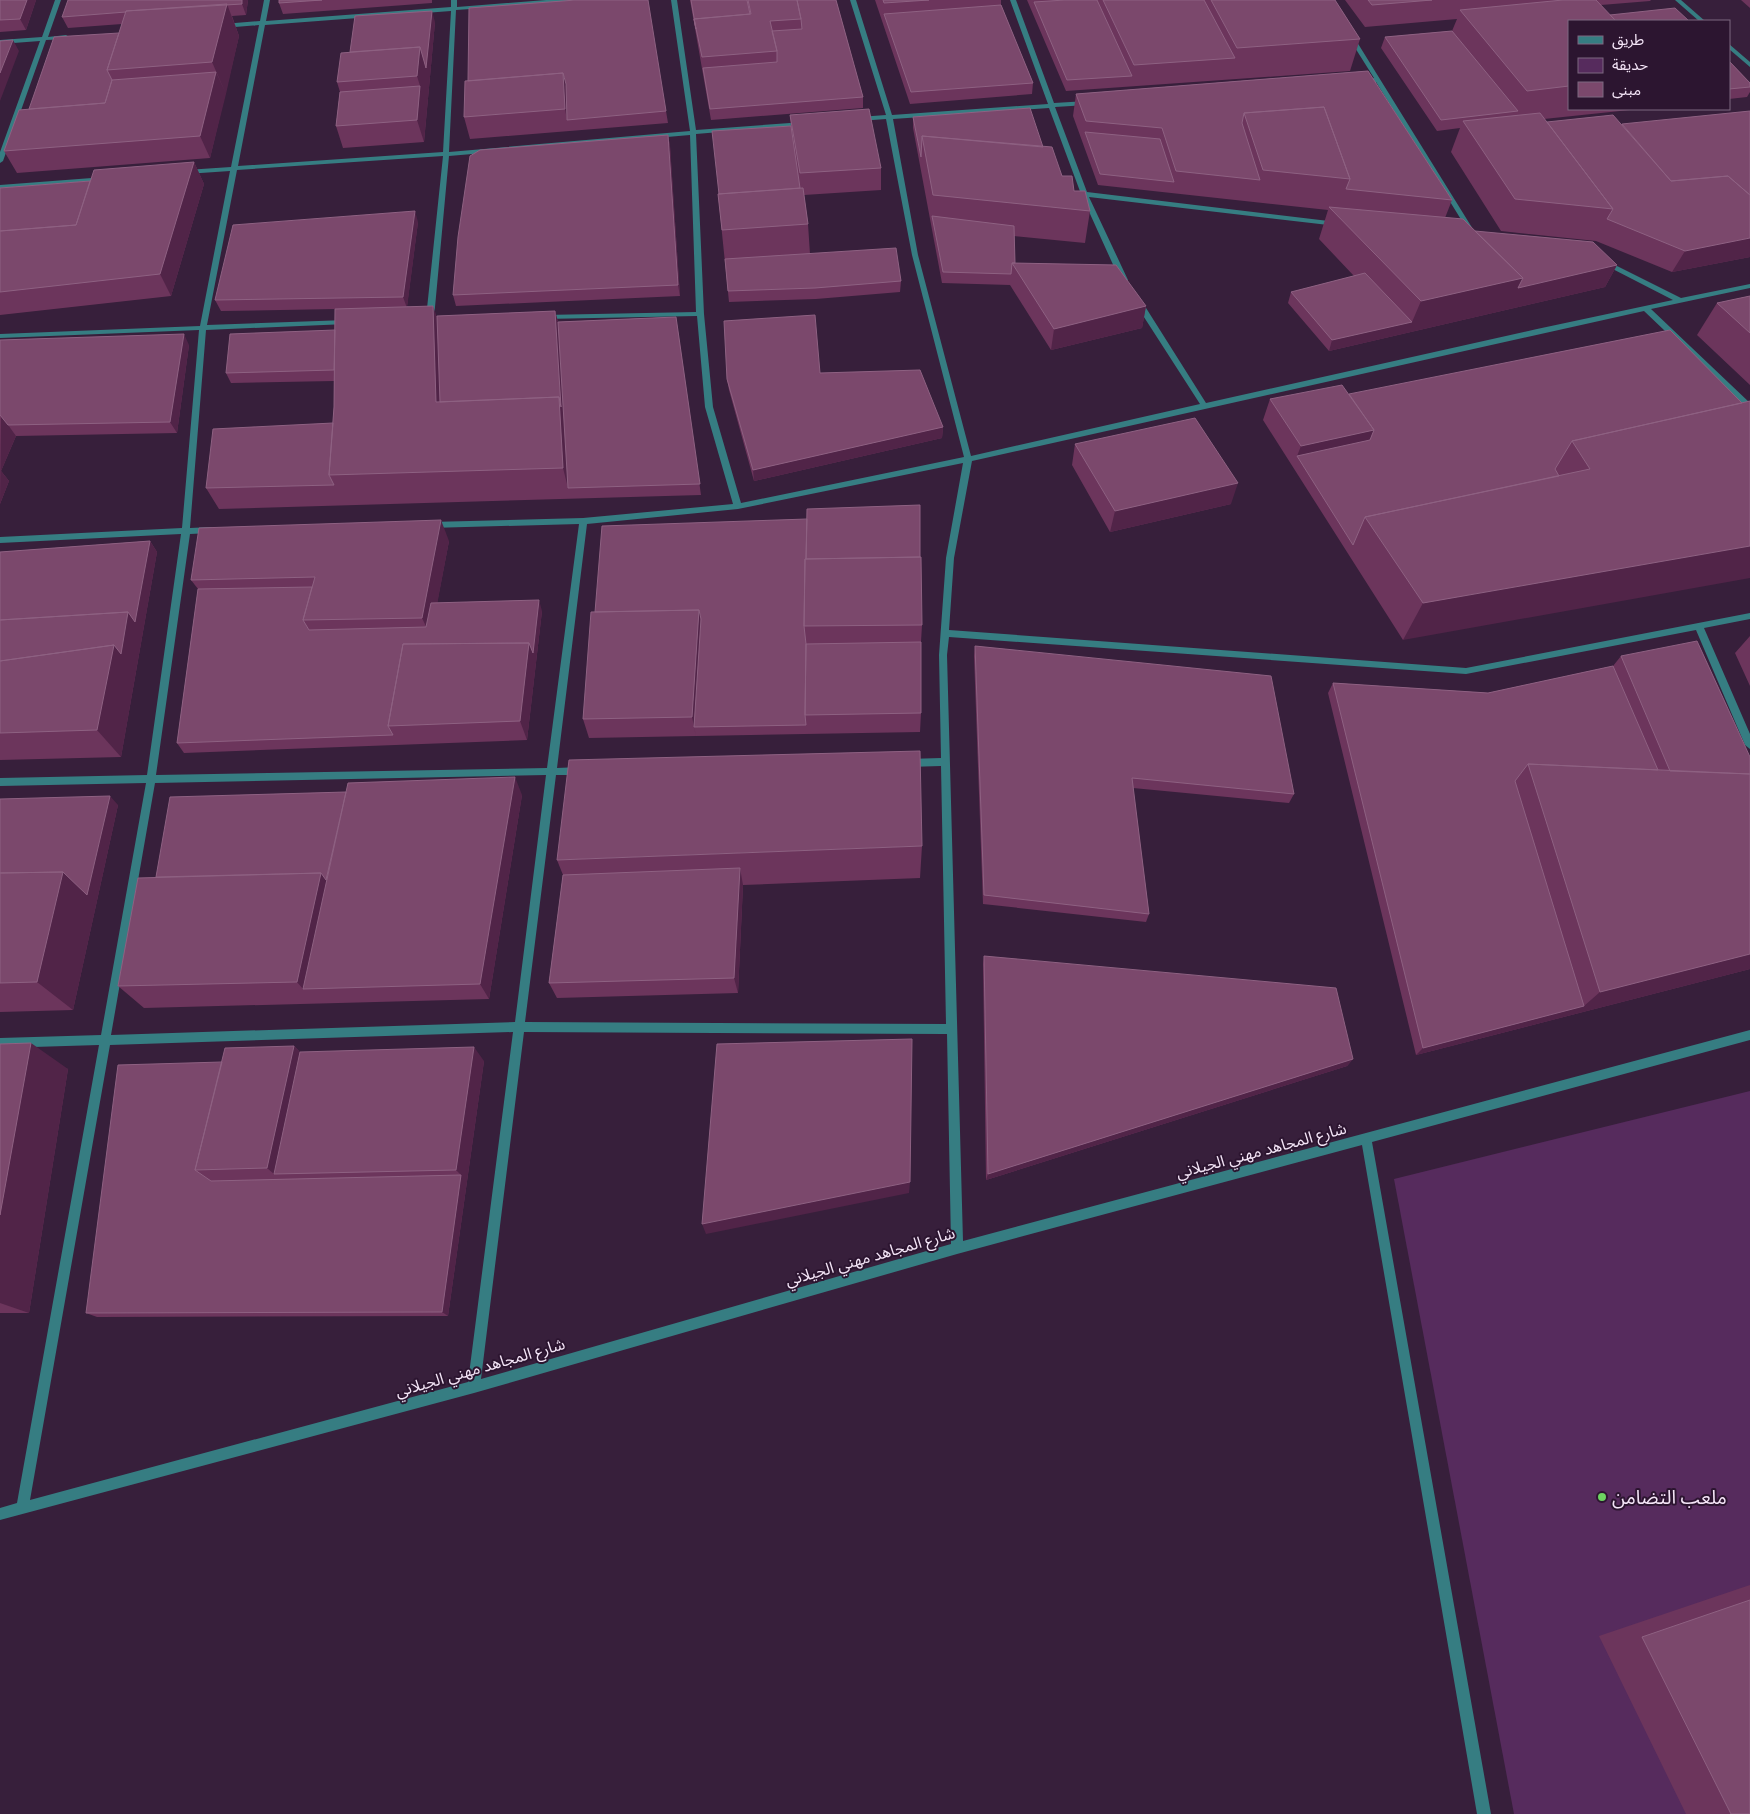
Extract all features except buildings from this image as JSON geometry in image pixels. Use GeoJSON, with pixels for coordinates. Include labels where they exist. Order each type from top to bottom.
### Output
{"type":"FeatureCollection","features":[{"type":"Feature","properties":{"kind":"street"},"geometry":{"type":"LineString","coordinates":[[0,161],[58,0]]}},
{"type":"Feature","properties":{"kind":"street"},"geometry":{"type":"LineString","coordinates":[[22,1509],[151,780],[186,531],[203,328],[266,0]]}},
{"type":"Feature","properties":{"kind":"street"},"geometry":{"type":"LineString","coordinates":[[430,319],[446,154],[454,0]]}},
{"type":"Feature","properties":{"kind":"street"},"geometry":{"type":"LineString","coordinates":[[213,27],[568,0]]}},
{"type":"Feature","properties":{"kind":"street"},"geometry":{"type":"LineString","coordinates":[[674,0],[693,131],[700,314],[709,407],[738,506]]}},
{"type":"Feature","properties":{"kind":"street"},"geometry":{"type":"LineString","coordinates":[[854,0],[890,116],[915,255],[968,459],[950,558],[943,655],[957,1248]]}},
{"type":"Feature","properties":{"kind":"street"},"geometry":{"type":"LineString","coordinates":[[1013,0],[1084,194],[1130,289]]}},
{"type":"Feature","properties":{"kind":"street"},"geometry":{"type":"LineString","coordinates":[[1678,0],[1701,20]]}},
{"type":"Feature","properties":{"kind":"street"},"geometry":{"type":"LineString","coordinates":[[1347,30],[1477,240],[1467,239]]}},
{"type":"Feature","properties":{"kind":"street"},"geometry":{"type":"LineString","coordinates":[[0,42],[74,37]]}},
{"type":"Feature","properties":{"kind":"street"},"geometry":{"type":"LineString","coordinates":[[1730,47],[1750,65]]}},
{"type":"Feature","properties":{"kind":"street"},"geometry":{"type":"LineString","coordinates":[[1350,82],[1379,80]]}},
{"type":"Feature","properties":{"kind":"street"},"geometry":{"type":"LineString","coordinates":[[850,119],[1091,103]]}},
{"type":"Feature","properties":{"kind":"street"},"geometry":{"type":"LineString","coordinates":[[175,173],[446,154],[811,122]]}},
{"type":"Feature","properties":{"kind":"street"},"geometry":{"type":"LineString","coordinates":[[0,187],[117,178]]}},
{"type":"Feature","properties":{"kind":"street"},"geometry":{"type":"LineString","coordinates":[[1084,194],[1349,225]]}},
{"type":"Feature","properties":{"kind":"street"},"geometry":{"type":"LineString","coordinates":[[1599,258],[1680,302]]}},
{"type":"Feature","properties":{"kind":"street"},"geometry":{"type":"LineString","coordinates":[[424,525],[583,521],[738,506],[968,459],[1204,405],[1750,286]]}},
{"type":"Feature","properties":{"kind":"street"},"geometry":{"type":"LineString","coordinates":[[1135,297],[1204,405]]}},
{"type":"Feature","properties":{"kind":"street"},"geometry":{"type":"LineString","coordinates":[[1647,308],[1750,407]]}},
{"type":"Feature","properties":{"kind":"street"},"geometry":{"type":"LineString","coordinates":[[536,317],[700,314]]}},
{"type":"Feature","properties":{"kind":"street"},"geometry":{"type":"LineString","coordinates":[[420,320],[440,319]]}},
{"type":"Feature","properties":{"kind":"street"},"geometry":{"type":"LineString","coordinates":[[0,336],[351,322]]}},
{"type":"Feature","properties":{"kind":"street"},"geometry":{"type":"LineString","coordinates":[[474,1387],[583,521]]}},
{"type":"Feature","properties":{"kind":"street"},"geometry":{"type":"LineString","coordinates":[[0,540],[216,530]]}},
{"type":"Feature","properties":{"kind":"street"},"geometry":{"type":"LineString","coordinates":[[945,632],[1466,671],[1750,616]]}},
{"type":"Feature","properties":{"kind":"street"},"geometry":{"type":"LineString","coordinates":[[1699,626],[1750,745]]}},
{"type":"Feature","properties":{"kind":"street"},"geometry":{"type":"LineString","coordinates":[[897,764],[946,762]]}},
{"type":"Feature","properties":{"kind":"street"},"geometry":{"type":"LineString","coordinates":[[0,782],[591,770]]}},
{"type":"Feature","properties":{"kind":"street"},"geometry":{"type":"LineString","coordinates":[[0,1043],[106,1038],[520,1026],[952,1029]]}},
{"type":"Feature","properties":{"kind":"street","name":"شارع المجاهد مهني الجيلاني"},"geometry":{"type":"LineString","coordinates":[[0,1514],[474,1387],[957,1248],[1750,1035]]}},
{"type":"Feature","properties":{"kind":"street"},"geometry":{"type":"LineString","coordinates":[[1366,1138],[1484,1814]]}},
{"type":"Feature","properties":{"kind":"green space","name":"ملعب التضامن"},"geometry":{"type":"Polygon","coordinates":[[[1750,1091],[1750,1814],[1514,1814],[1394,1179],[1750,1091]]]}},
{"type":"Feature","properties":{"kind":"place","name":"ملعب التضامن"},"geometry":{"type":"Point","coordinates":[1602,1497]}}]}
